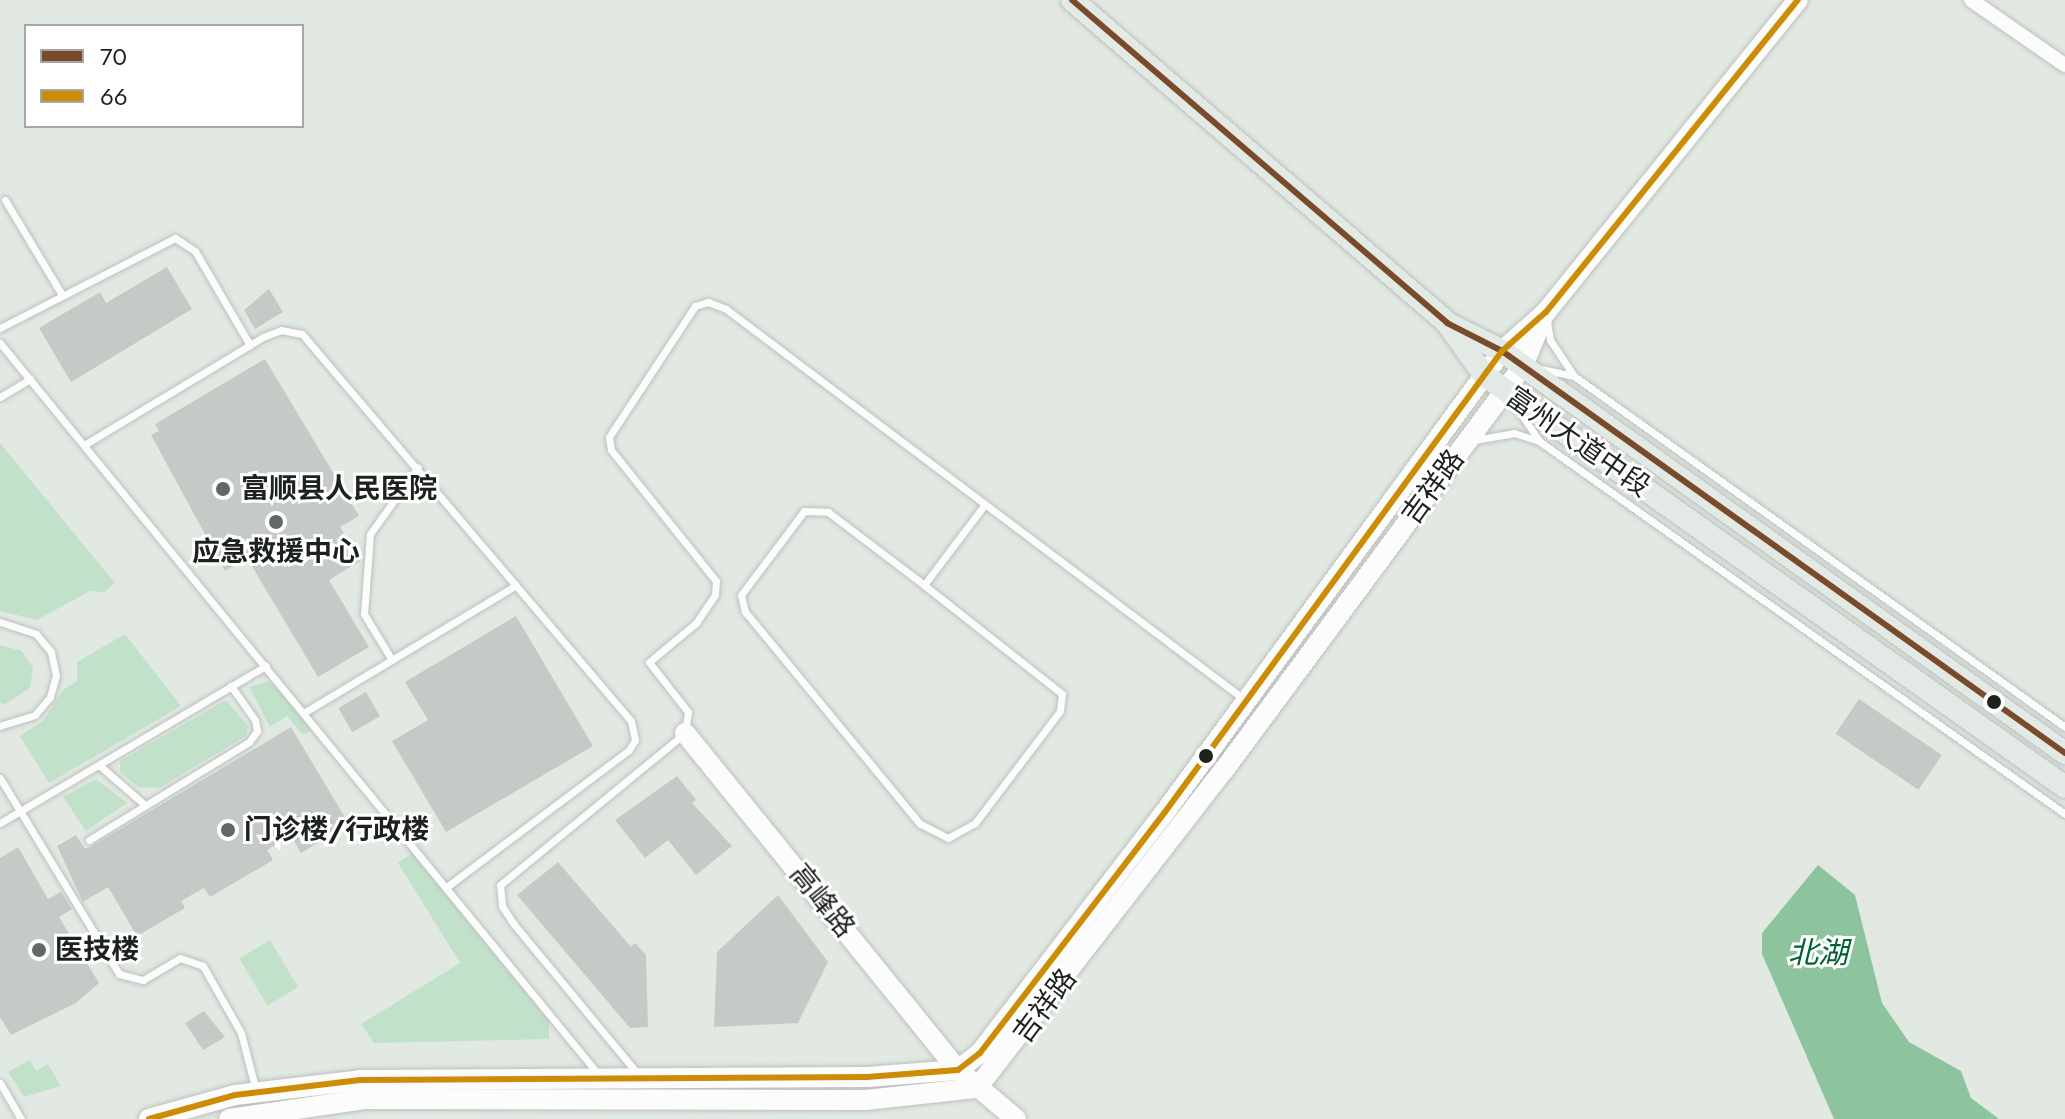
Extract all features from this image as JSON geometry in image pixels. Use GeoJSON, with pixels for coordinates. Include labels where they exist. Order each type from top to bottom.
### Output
{"type":"FeatureCollection","features":[{"type":"Feature","properties":{"kind":"main road"},"geometry":{"type":"LineString","coordinates":[[1072,0],[1447,323]]}},
{"type":"Feature","properties":{"kind":"main road","name":"吉祥路"},"geometry":{"type":"LineString","coordinates":[[958,1070],[980,1053],[1246,701],[1502,351],[1546,312],[1798,0]]}},
{"type":"Feature","properties":{"kind":"main road","name":"吉祥路"},"geometry":{"type":"LineString","coordinates":[[977,1088],[1196,808],[1523,366],[1546,312]]}},
{"type":"Feature","properties":{"kind":"main road","name":"富州大道中段"},"geometry":{"type":"LineString","coordinates":[[1447,323],[1502,351],[2065,753]]}},
{"type":"Feature","properties":{"kind":"main road","name":"富州大道中段"},"geometry":{"type":"LineString","coordinates":[[1447,323],[1484,375],[2065,787]]}},
{"type":"Feature","properties":{"kind":"main road","name":"高峰路"},"geometry":{"type":"LineString","coordinates":[[685,733],[958,1070],[1016,1119]]}},
{"type":"Feature","properties":{"kind":"main road"},"geometry":{"type":"LineString","coordinates":[[149,1119],[257,1093],[360,1080],[958,1070]]}},
{"type":"Feature","properties":{"kind":"main road"},"geometry":{"type":"LineString","coordinates":[[229,1119],[365,1099],[866,1100],[977,1088]]}},
{"type":"Feature","properties":{"kind":"street"},"geometry":{"type":"LineString","coordinates":[[1971,0],[2065,65]]}},
{"type":"Feature","properties":{"kind":"lane"},"geometry":{"type":"LineString","coordinates":[[5,200],[62,295]]}},
{"type":"Feature","properties":{"kind":"lane"},"geometry":{"type":"LineString","coordinates":[[0,328],[175,238],[195,251],[250,345]]}},
{"type":"Feature","properties":{"kind":"lane"},"geometry":{"type":"LineString","coordinates":[[640,1077],[513,923],[502,906],[500,885],[685,733],[688,712],[649,662],[696,623],[715,595],[716,581],[611,450],[609,437],[695,306],[708,302],[726,309],[1246,701]]}},
{"type":"Feature","properties":{"kind":"lane"},"geometry":{"type":"LineString","coordinates":[[1546,312],[1550,340],[1574,376],[2065,727]]}},
{"type":"Feature","properties":{"kind":"lane"},"geometry":{"type":"LineString","coordinates":[[84,445],[250,345],[281,330],[302,334],[631,721],[635,740],[449,885]]}},
{"type":"Feature","properties":{"kind":"lane"},"geometry":{"type":"LineString","coordinates":[[0,343],[449,885],[600,1076]]}},
{"type":"Feature","properties":{"kind":"lane"},"geometry":{"type":"LineString","coordinates":[[1523,366],[1574,376]]}},
{"type":"Feature","properties":{"kind":"lane"},"geometry":{"type":"LineString","coordinates":[[0,397],[30,379]]}},
{"type":"Feature","properties":{"kind":"lane"},"geometry":{"type":"LineString","coordinates":[[1505,390],[1539,441],[2065,814]]}},
{"type":"Feature","properties":{"kind":"lane"},"geometry":{"type":"LineString","coordinates":[[1465,443],[1494,433],[1539,441]]}},
{"type":"Feature","properties":{"kind":"lane"},"geometry":{"type":"LineString","coordinates":[[392,660],[364,614],[370,534],[418,467]]}},
{"type":"Feature","properties":{"kind":"lane"},"geometry":{"type":"LineString","coordinates":[[924,585],[985,504]]}},
{"type":"Feature","properties":{"kind":"lane"},"geometry":{"type":"LineString","coordinates":[[810,508],[828,512],[924,585],[1062,694],[1060,711],[975,823],[948,838],[920,824],[741,603],[745,587],[810,508]]}},
{"type":"Feature","properties":{"kind":"lane"},"geometry":{"type":"LineString","coordinates":[[305,712],[516,585]]}},
{"type":"Feature","properties":{"kind":"lane"},"geometry":{"type":"LineString","coordinates":[[0,622],[36,634],[51,652],[56,675],[50,697],[35,715],[0,726]]}},
{"type":"Feature","properties":{"kind":"lane"},"geometry":{"type":"LineString","coordinates":[[0,823],[266,666]]}},
{"type":"Feature","properties":{"kind":"lane"},"geometry":{"type":"LineString","coordinates":[[89,840],[257,731],[231,686]]}},
{"type":"Feature","properties":{"kind":"lane"},"geometry":{"type":"LineString","coordinates":[[99,765],[145,805]]}},
{"type":"Feature","properties":{"kind":"lane"},"geometry":{"type":"LineString","coordinates":[[0,778],[119,974],[143,980],[180,958],[203,966],[241,1033],[257,1093]]}},
{"type":"Feature","properties":{"kind":"lane"},"geometry":{"type":"LineString","coordinates":[[0,1083],[21,1119]]}},
{"type":"Feature","properties":{"kind":"shaded area"},"geometry":{"type":"Polygon","coordinates":[[[0,443],[115,583],[104,592],[90,591],[37,620],[0,611],[0,443]]]}},
{"type":"Feature","properties":{"kind":"shaded area"},"geometry":{"type":"Polygon","coordinates":[[[125,634],[181,706],[49,783],[20,736],[43,721],[63,690],[77,681],[77,662],[125,634]]]}},
{"type":"Feature","properties":{"kind":"shaded area"},"geometry":{"type":"Polygon","coordinates":[[[0,645],[22,651],[33,668],[30,688],[5,704],[0,703],[0,645]]]}},
{"type":"Feature","properties":{"kind":"shaded area"},"geometry":{"type":"Polygon","coordinates":[[[268,681],[312,729],[303,735],[287,716],[270,727],[249,687],[268,681]]]}},
{"type":"Feature","properties":{"kind":"shaded area"},"geometry":{"type":"Polygon","coordinates":[[[226,700],[248,726],[246,736],[159,788],[138,787],[120,772],[120,761],[226,700]]]}},
{"type":"Feature","properties":{"kind":"shaded area"},"geometry":{"type":"Polygon","coordinates":[[[96,779],[127,803],[86,831],[63,797],[96,779]]]}},
{"type":"Feature","properties":{"kind":"shaded area"},"geometry":{"type":"Polygon","coordinates":[[[412,853],[549,1021],[549,1039],[374,1043],[361,1024],[460,963],[398,863],[412,853]]]}},
{"type":"Feature","properties":{"kind":"shaded area"},"geometry":{"type":"Polygon","coordinates":[[[270,940],[298,987],[267,1006],[239,959],[270,940]]]}},
{"type":"Feature","properties":{"kind":"shaded area"},"geometry":{"type":"Polygon","coordinates":[[[30,1060],[36,1071],[48,1064],[61,1086],[24,1097],[8,1072],[30,1060]]]}},
{"type":"Feature","properties":{"kind":"water","name":"北湖"},"geometry":{"type":"Polygon","coordinates":[[[1818,865],[1855,895],[1882,1003],[1909,1042],[1961,1071],[1971,1098],[1999,1119],[1834,1119],[1762,954],[1762,933],[1818,865]]]}},
{"type":"Feature","properties":{"kind":"building"},"geometry":{"type":"Polygon","coordinates":[[[167,267],[192,309],[71,382],[39,328],[100,292],[106,303],[167,267]]]}},
{"type":"Feature","properties":{"kind":"building"},"geometry":{"type":"Polygon","coordinates":[[[269,289],[283,312],[255,329],[244,310],[269,289]]]}},
{"type":"Feature","properties":{"kind":"building","name":"应急救援中心"},"geometry":{"type":"Polygon","coordinates":[[[265,359],[359,516],[340,527],[360,561],[329,580],[369,647],[318,677],[247,558],[225,571],[151,435],[159,431],[155,424],[265,359]]]}},
{"type":"Feature","properties":{"kind":"building"},"geometry":{"type":"Polygon","coordinates":[[[516,616],[593,746],[446,832],[392,741],[428,720],[405,682],[516,616]]]}},
{"type":"Feature","properties":{"kind":"building"},"geometry":{"type":"Polygon","coordinates":[[[366,692],[380,716],[352,732],[338,708],[366,692]]]}},
{"type":"Feature","properties":{"kind":"building"},"geometry":{"type":"Polygon","coordinates":[[[1859,699],[1942,755],[1918,790],[1836,734],[1859,699]]]}},
{"type":"Feature","properties":{"kind":"building","name":"门诊楼/行政楼"},"geometry":{"type":"Polygon","coordinates":[[[291,727],[349,824],[301,853],[291,836],[267,850],[273,860],[210,897],[204,888],[181,901],[185,908],[137,936],[108,887],[83,902],[57,846],[76,835],[85,849],[92,846],[291,727]]]}},
{"type":"Feature","properties":{"kind":"building"},"geometry":{"type":"Polygon","coordinates":[[[677,776],[696,800],[692,803],[732,846],[696,875],[668,840],[645,858],[615,820],[677,776]]]}},
{"type":"Feature","properties":{"kind":"building","name":"医技楼"},"geometry":{"type":"Polygon","coordinates":[[[18,847],[48,899],[61,892],[72,909],[59,917],[99,983],[76,1003],[11,1035],[0,1017],[0,858],[18,847]]]}},
{"type":"Feature","properties":{"kind":"building"},"geometry":{"type":"Polygon","coordinates":[[[558,862],[631,947],[635,943],[646,955],[648,1027],[630,1028],[517,895],[558,862]]]}},
{"type":"Feature","properties":{"kind":"building"},"geometry":{"type":"Polygon","coordinates":[[[778,895],[828,962],[798,1023],[714,1027],[717,952],[778,895]]]}},
{"type":"Feature","properties":{"kind":"building"},"geometry":{"type":"Polygon","coordinates":[[[204,1011],[225,1037],[203,1050],[185,1023],[204,1011]]]}},
{"type":"Feature","properties":{"kind":"transit line","name":"70"},"geometry":{"type":"LineString","coordinates":[[1072,0],[1447,323],[1502,351],[2065,753]]}},
{"type":"Feature","properties":{"kind":"transit line","name":"66"},"geometry":{"type":"LineString","coordinates":[[149,1119],[235,1095],[360,1080],[867,1077],[958,1070],[980,1053],[1165,812],[1502,351],[1546,312],[1798,0]]}},
{"type":"Feature","properties":{"kind":"place","name":"富顺县人民医院"},"geometry":{"type":"Point","coordinates":[223,489]}},
{"type":"Feature","properties":{"kind":"place","name":"应急救援中心"},"geometry":{"type":"Point","coordinates":[276,522]}},
{"type":"Feature","properties":{"kind":"place","name":"门诊楼/行政楼"},"geometry":{"type":"Point","coordinates":[228,830]}},
{"type":"Feature","properties":{"kind":"place","name":"医技楼"},"geometry":{"type":"Point","coordinates":[39,950]}}]}
